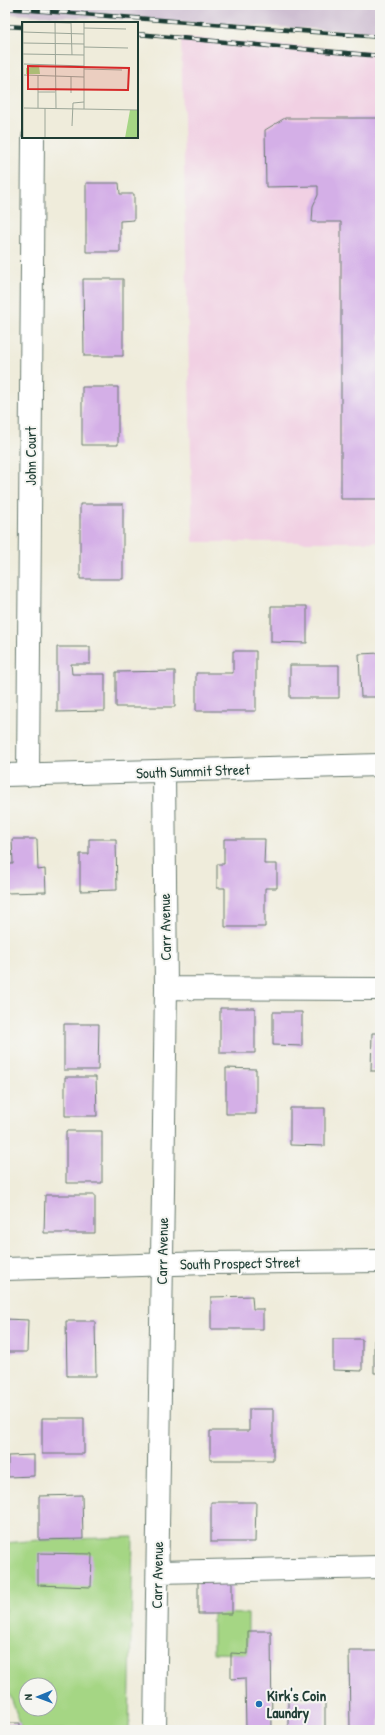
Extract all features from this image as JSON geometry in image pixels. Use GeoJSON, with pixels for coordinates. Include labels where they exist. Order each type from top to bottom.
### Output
{"type":"FeatureCollection","features":[{"type":"Feature","properties":{"kind":"street","name":"John Court"},"geometry":{"type":"LineString","coordinates":[[28,775],[33,138]]}},
{"type":"Feature","properties":{"kind":"street","name":"South Summit Street"},"geometry":{"type":"LineString","coordinates":[[5,775],[380,765]]}},
{"type":"Feature","properties":{"kind":"street","name":"Carr Avenue"},"geometry":{"type":"LineString","coordinates":[[155,1730],[166,988],[164,771]]}},
{"type":"Feature","properties":{"kind":"street"},"geometry":{"type":"LineString","coordinates":[[166,988],[380,989]]}},
{"type":"Feature","properties":{"kind":"street","name":"South Prospect Street"},"geometry":{"type":"LineString","coordinates":[[5,1269],[380,1261]]}},
{"type":"Feature","properties":{"kind":"street"},"geometry":{"type":"LineString","coordinates":[[158,1572],[380,1567]]}},
{"type":"Feature","properties":{"kind":"shaded area"},"geometry":{"type":"Polygon","coordinates":[[[5,5],[380,5],[380,32],[5,14],[5,5]]]}},
{"type":"Feature","properties":{"kind":"shaded area"},"geometry":{"type":"Polygon","coordinates":[[[181,37],[380,52],[380,542],[193,542],[181,37]]]}},
{"type":"Feature","properties":{"kind":"green space"},"geometry":{"type":"Polygon","coordinates":[[[133,1537],[129,1730],[20,1730],[20,1723],[5,1682],[5,1543],[39,1540],[133,1537]]]}},
{"type":"Feature","properties":{"kind":"green space"},"geometry":{"type":"Polygon","coordinates":[[[213,1613],[248,1614],[248,1654],[213,1653],[213,1613]]]}},
{"type":"Feature","properties":{"kind":"building"},"geometry":{"type":"Polygon","coordinates":[[[285,118],[380,118],[380,499],[341,499],[341,222],[312,222],[313,206],[318,195],[318,186],[266,187],[265,130],[285,118]]]}},
{"type":"Feature","properties":{"kind":"building"},"geometry":{"type":"Polygon","coordinates":[[[86,183],[119,183],[120,194],[134,194],[134,220],[120,221],[120,252],[86,252],[86,183]]]}},
{"type":"Feature","properties":{"kind":"building"},"geometry":{"type":"Polygon","coordinates":[[[83,279],[123,279],[123,356],[84,356],[83,279]]]}},
{"type":"Feature","properties":{"kind":"building"},"geometry":{"type":"Polygon","coordinates":[[[82,387],[118,387],[118,445],[82,445],[82,387]]]}},
{"type":"Feature","properties":{"kind":"building"},"geometry":{"type":"Polygon","coordinates":[[[80,504],[123,504],[123,579],[80,579],[80,504]]]}},
{"type":"Feature","properties":{"kind":"building"},"geometry":{"type":"Polygon","coordinates":[[[271,606],[307,606],[307,643],[271,642],[271,606]]]}},
{"type":"Feature","properties":{"kind":"building"},"geometry":{"type":"Polygon","coordinates":[[[57,647],[90,647],[90,664],[71,664],[72,674],[105,674],[105,711],[57,712],[57,647]]]}},
{"type":"Feature","properties":{"kind":"building"},"geometry":{"type":"Polygon","coordinates":[[[233,651],[256,651],[256,711],[196,711],[196,673],[233,673],[233,651]]]}},
{"type":"Feature","properties":{"kind":"building"},"geometry":{"type":"Polygon","coordinates":[[[380,653],[380,697],[361,697],[359,654],[380,653]]]}},
{"type":"Feature","properties":{"kind":"building"},"geometry":{"type":"Polygon","coordinates":[[[290,665],[339,665],[339,698],[290,698],[290,665]]]}},
{"type":"Feature","properties":{"kind":"building"},"geometry":{"type":"Polygon","coordinates":[[[175,671],[175,707],[116,707],[116,672],[175,671]]]}},
{"type":"Feature","properties":{"kind":"building"},"geometry":{"type":"Polygon","coordinates":[[[12,839],[37,839],[38,870],[45,869],[46,892],[6,893],[5,864],[13,864],[12,839]]]}},
{"type":"Feature","properties":{"kind":"building"},"geometry":{"type":"Polygon","coordinates":[[[89,839],[116,839],[117,890],[80,891],[80,854],[89,854],[89,839]]]}},
{"type":"Feature","properties":{"kind":"building"},"geometry":{"type":"Polygon","coordinates":[[[224,839],[265,839],[264,864],[277,864],[277,888],[265,888],[265,927],[225,927],[225,888],[217,888],[217,864],[224,864],[224,839]]]}},
{"type":"Feature","properties":{"kind":"building"},"geometry":{"type":"Polygon","coordinates":[[[220,1008],[255,1008],[255,1053],[220,1053],[220,1008]]]}},
{"type":"Feature","properties":{"kind":"building"},"geometry":{"type":"Polygon","coordinates":[[[273,1012],[302,1012],[302,1046],[273,1045],[273,1012]]]}},
{"type":"Feature","properties":{"kind":"building"},"geometry":{"type":"Polygon","coordinates":[[[64,1024],[99,1024],[98,1070],[64,1070],[64,1024]]]}},
{"type":"Feature","properties":{"kind":"building"},"geometry":{"type":"Polygon","coordinates":[[[372,1033],[380,1033],[380,1071],[371,1071],[372,1033]]]}},
{"type":"Feature","properties":{"kind":"building"},"geometry":{"type":"Polygon","coordinates":[[[226,1068],[256,1069],[256,1114],[226,1114],[226,1068]]]}},
{"type":"Feature","properties":{"kind":"building"},"geometry":{"type":"Polygon","coordinates":[[[65,1077],[96,1077],[97,1116],[65,1116],[65,1077]]]}},
{"type":"Feature","properties":{"kind":"building"},"geometry":{"type":"Polygon","coordinates":[[[290,1108],[325,1108],[325,1146],[290,1145],[290,1108]]]}},
{"type":"Feature","properties":{"kind":"building"},"geometry":{"type":"Polygon","coordinates":[[[66,1131],[102,1131],[102,1183],[66,1183],[66,1131]]]}},
{"type":"Feature","properties":{"kind":"building"},"geometry":{"type":"Polygon","coordinates":[[[45,1195],[95,1195],[95,1233],[44,1233],[45,1195]]]}},
{"type":"Feature","properties":{"kind":"building"},"geometry":{"type":"Polygon","coordinates":[[[252,1296],[253,1309],[263,1309],[263,1329],[211,1329],[211,1297],[252,1296]]]}},
{"type":"Feature","properties":{"kind":"building"},"geometry":{"type":"Polygon","coordinates":[[[5,1319],[28,1320],[27,1352],[5,1352],[5,1319]]]}},
{"type":"Feature","properties":{"kind":"building"},"geometry":{"type":"Polygon","coordinates":[[[66,1321],[95,1321],[96,1376],[67,1376],[66,1321]]]}},
{"type":"Feature","properties":{"kind":"building"},"geometry":{"type":"Polygon","coordinates":[[[333,1339],[362,1339],[362,1371],[333,1370],[333,1339]]]}},
{"type":"Feature","properties":{"kind":"building"},"geometry":{"type":"Polygon","coordinates":[[[374,1340],[380,1340],[380,1373],[374,1373],[374,1340]]]}},
{"type":"Feature","properties":{"kind":"building"},"geometry":{"type":"Polygon","coordinates":[[[249,1409],[273,1409],[273,1460],[210,1460],[210,1431],[249,1431],[249,1409]]]}},
{"type":"Feature","properties":{"kind":"building"},"geometry":{"type":"Polygon","coordinates":[[[42,1418],[84,1418],[84,1454],[42,1454],[42,1418]]]}},
{"type":"Feature","properties":{"kind":"building"},"geometry":{"type":"Polygon","coordinates":[[[34,1455],[34,1476],[8,1477],[8,1456],[34,1455]]]}},
{"type":"Feature","properties":{"kind":"building"},"geometry":{"type":"Polygon","coordinates":[[[82,1495],[83,1539],[39,1540],[39,1496],[82,1495]]]}},
{"type":"Feature","properties":{"kind":"building"},"geometry":{"type":"Polygon","coordinates":[[[211,1502],[256,1502],[255,1542],[211,1542],[211,1502]]]}},
{"type":"Feature","properties":{"kind":"building"},"geometry":{"type":"Polygon","coordinates":[[[38,1553],[92,1554],[91,1587],[38,1585],[38,1553]]]}},
{"type":"Feature","properties":{"kind":"building"},"geometry":{"type":"Polygon","coordinates":[[[198,1574],[232,1574],[232,1614],[198,1614],[198,1574]]]}},
{"type":"Feature","properties":{"kind":"building","name":"Kirk's Coin Laundry"},"geometry":{"type":"Polygon","coordinates":[[[248,1631],[271,1631],[272,1730],[246,1730],[245,1678],[231,1679],[231,1653],[248,1654],[248,1631]]]}},
{"type":"Feature","properties":{"kind":"building"},"geometry":{"type":"Polygon","coordinates":[[[349,1651],[380,1651],[380,1730],[350,1730],[349,1651]]]}},
{"type":"Feature","properties":{"kind":"building"},"geometry":{"type":"Polygon","coordinates":[[[288,1700],[325,1700],[325,1730],[288,1730],[288,1700]]]}},
{"type":"Feature","properties":{"kind":"building"},"geometry":{"type":"Polygon","coordinates":[[[5,1723],[20,1723],[20,1730],[5,1730],[5,1723]]]}},
{"type":"Feature","properties":{"kind":"railway"},"geometry":{"type":"LineString","coordinates":[[5,8],[380,37]]}},
{"type":"Feature","properties":{"kind":"railway"},"geometry":{"type":"LineString","coordinates":[[5,26],[22,27]]}},
{"type":"Feature","properties":{"kind":"railway"},"geometry":{"type":"LineString","coordinates":[[138,34],[380,56]]}},
{"type":"Feature","properties":{"kind":"place","name":"Kirk's Coin Laundry"},"geometry":{"type":"Point","coordinates":[259,1704]}}]}
